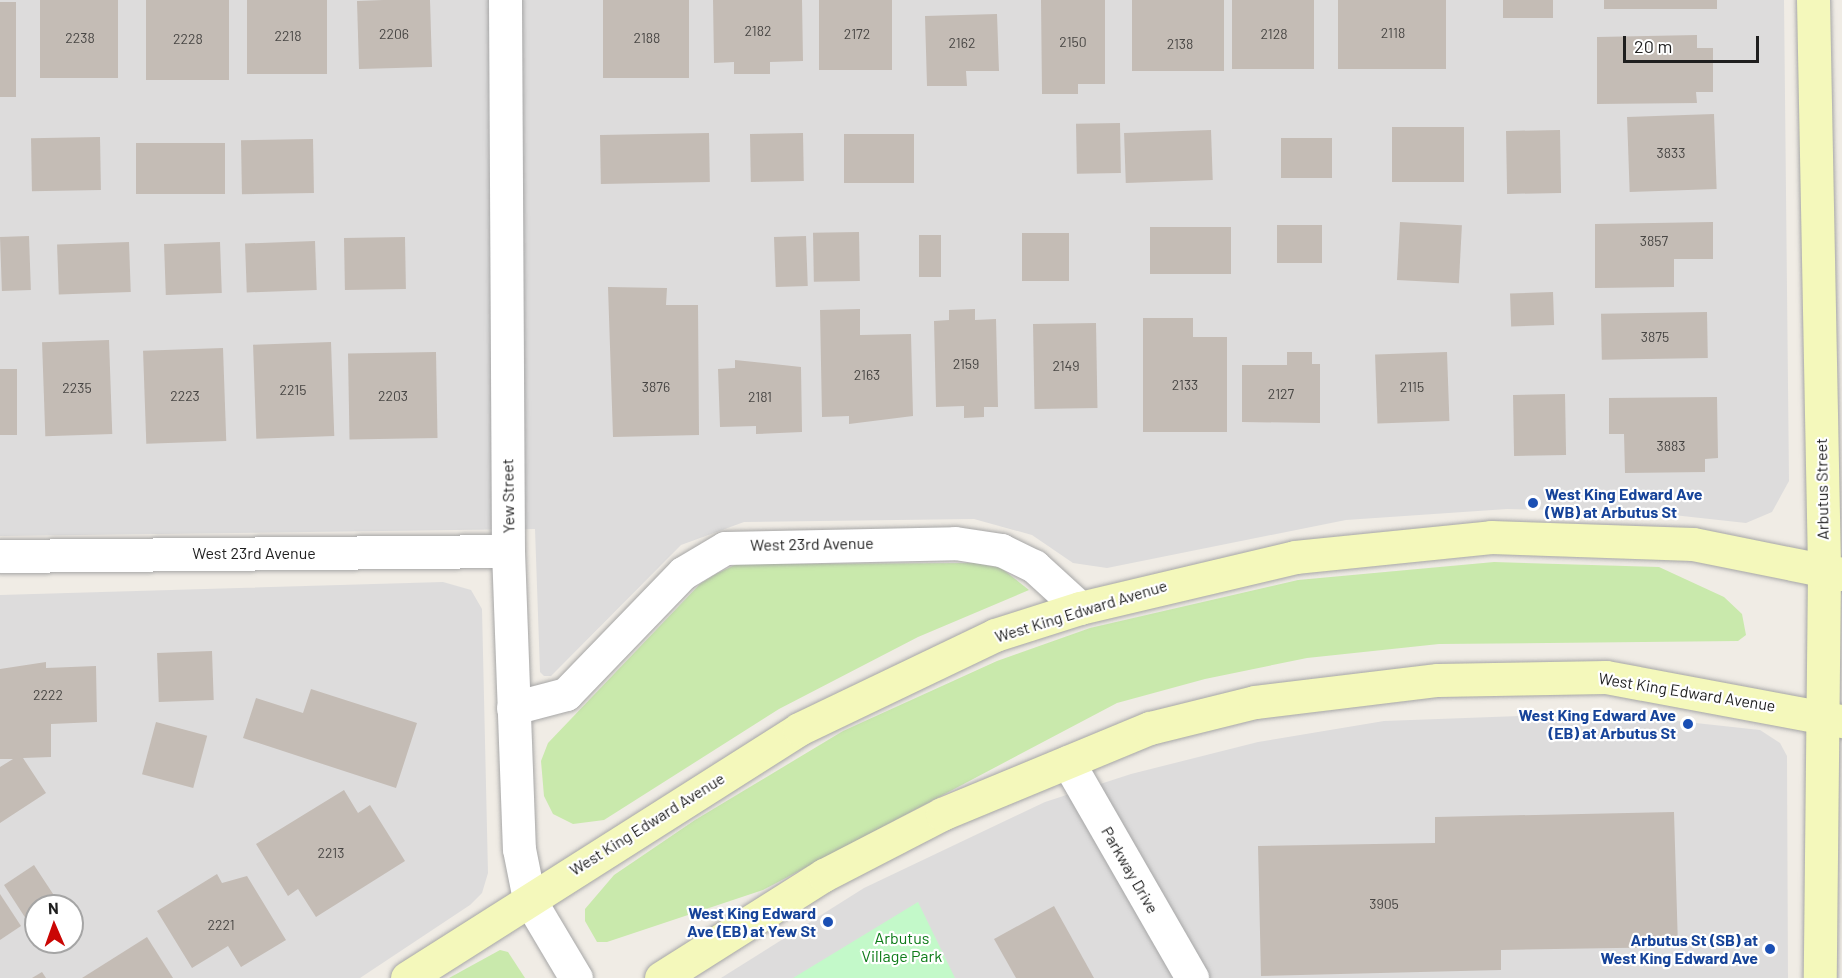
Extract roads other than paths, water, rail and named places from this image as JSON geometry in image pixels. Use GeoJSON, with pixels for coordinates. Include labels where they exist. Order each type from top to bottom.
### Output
{"type":"FeatureCollection","features":[{"type":"Feature","properties":{"kind":"main road","name":"Arbutus Street"},"geometry":{"type":"LineString","coordinates":[[1813,0],[1833,572],[1832,719],[1820,978]]}},
{"type":"Feature","properties":{"kind":"main road","name":"West King Edward Avenue"},"geometry":{"type":"LineString","coordinates":[[407,978],[799,729],[995,635],[1080,608],[1296,556],[1491,537],[1693,544],[1833,572]]}},
{"type":"Feature","properties":{"kind":"main road","name":"West King Edward Avenue"},"geometry":{"type":"LineString","coordinates":[[661,978],[824,875],[942,814],[1150,728],[1255,702],[1438,680],[1606,677],[1832,719]]}},
{"type":"Feature","properties":{"kind":"street","name":"Yew Street"},"geometry":{"type":"LineString","coordinates":[[505,0],[508,551],[519,849],[529,899],[576,978]]}},
{"type":"Feature","properties":{"kind":"street","name":"West 23rd Avenue"},"geometry":{"type":"LineString","coordinates":[[513,708],[566,694],[683,573],[725,548],[955,543],[1001,550],[1034,566],[1080,608]]}},
{"type":"Feature","properties":{"kind":"street","name":"West 23rd Avenue"},"geometry":{"type":"LineString","coordinates":[[0,556],[508,551]]}},
{"type":"Feature","properties":{"kind":"street","name":"Parkway Drive"},"geometry":{"type":"LineString","coordinates":[[1068,762],[1192,978]]}},
{"type":"Feature","properties":{"kind":"place","name":"West King Edward Ave (WB) at Arbutus St"},"geometry":{"type":"Point","coordinates":[1533,503]}},
{"type":"Feature","properties":{"kind":"place","name":"West King Edward Ave (EB) at Arbutus St"},"geometry":{"type":"Point","coordinates":[1688,724]}},
{"type":"Feature","properties":{"kind":"place","name":"West King Edward Ave (EB) at Yew St"},"geometry":{"type":"Point","coordinates":[828,922]}},
{"type":"Feature","properties":{"kind":"place","name":"Arbutus St (SB) at West King Edward Ave"},"geometry":{"type":"Point","coordinates":[1770,949]}},
{"type":"Feature","properties":{"kind":"park label","name":"Arbutus Village Park"},"geometry":{"type":"Point","coordinates":[902,947]}}]}
